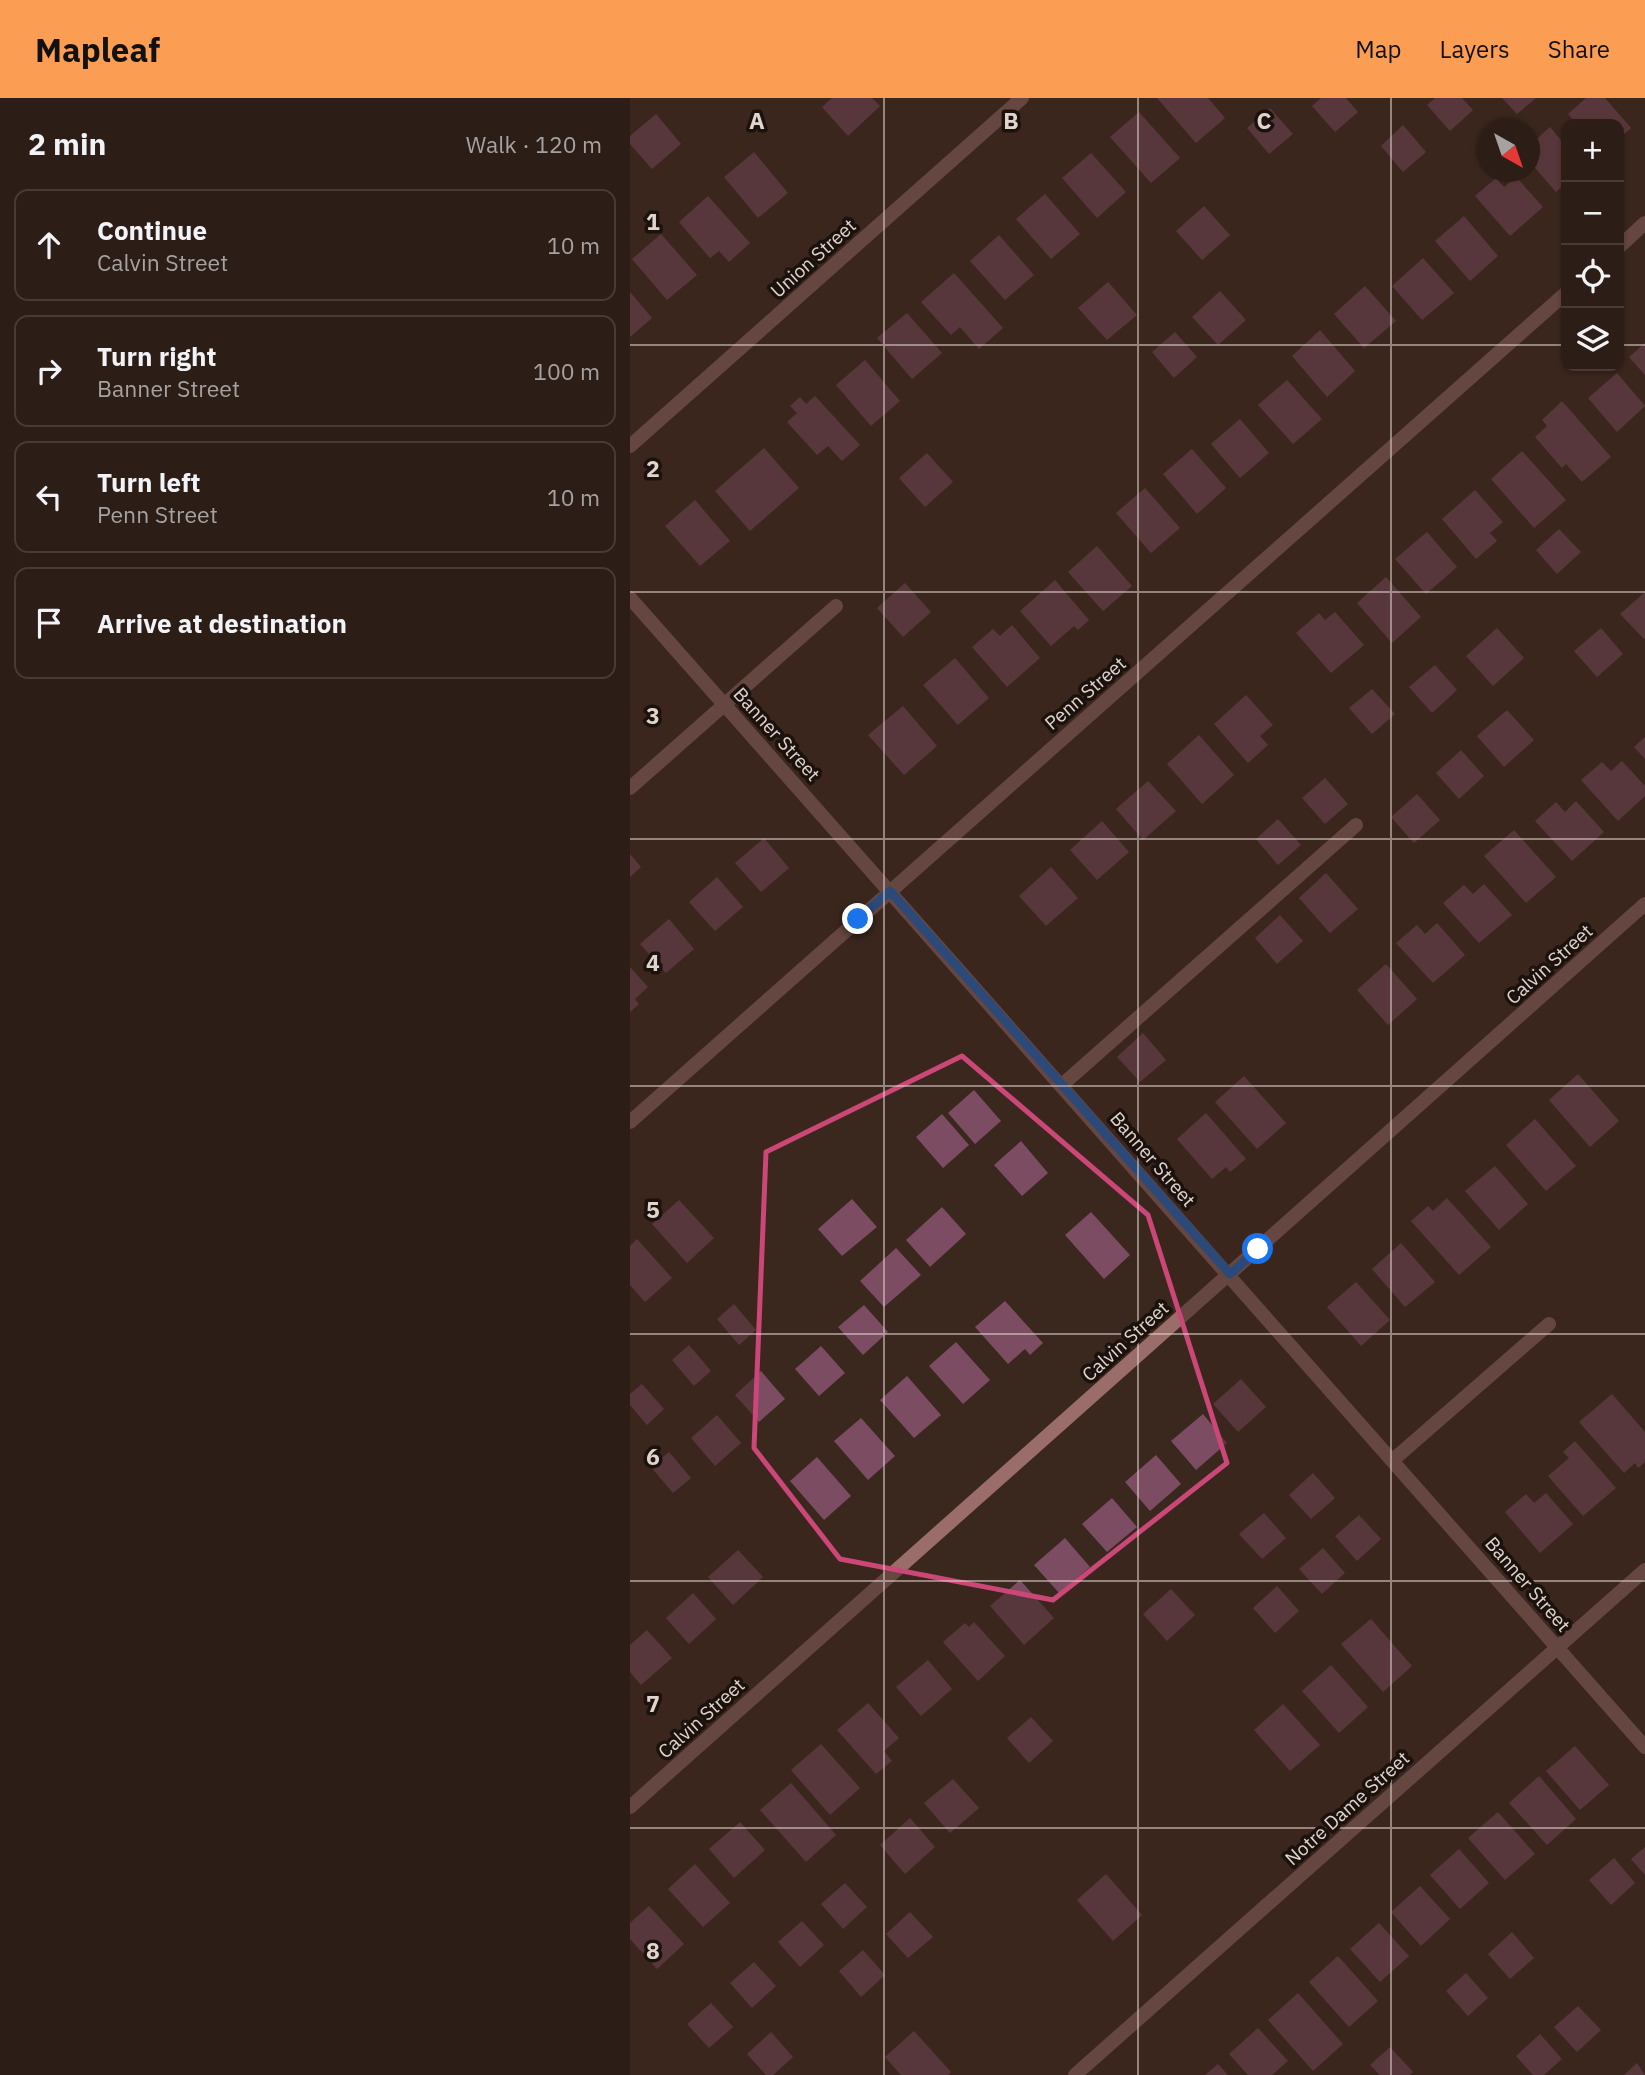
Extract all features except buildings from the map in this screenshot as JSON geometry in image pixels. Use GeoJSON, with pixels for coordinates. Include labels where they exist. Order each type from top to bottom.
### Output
{"type":"FeatureCollection","features":[{"type":"Feature","properties":{"kind":"street","name":"Union Street"},"geometry":{"type":"LineString","coordinates":[[630,446],[1023,98]]}},
{"type":"Feature","properties":{"kind":"street"},"geometry":{"type":"LineString","coordinates":[[1621,245],[1645,223]]}},
{"type":"Feature","properties":{"kind":"street","name":"Penn Street"},"geometry":{"type":"LineString","coordinates":[[630,1122],[1561,297]]}},
{"type":"Feature","properties":{"kind":"street","name":"Banner Street"},"geometry":{"type":"LineString","coordinates":[[630,598],[1645,1746]]}},
{"type":"Feature","properties":{"kind":"street"},"geometry":{"type":"LineString","coordinates":[[630,788],[836,606]]}},
{"type":"Feature","properties":{"kind":"street"},"geometry":{"type":"LineString","coordinates":[[1062,1084],[1356,825]]}},
{"type":"Feature","properties":{"kind":"street","name":"Calvin Street"},"geometry":{"type":"LineString","coordinates":[[630,1807],[1645,904]]}},
{"type":"Feature","properties":{"kind":"street"},"geometry":{"type":"LineString","coordinates":[[1392,1460],[1549,1324]]}},
{"type":"Feature","properties":{"kind":"street","name":"Notre Dame Street"},"geometry":{"type":"LineString","coordinates":[[1075,2075],[1645,1570]]}},
{"type":"Feature","properties":{"kind":"highlighted area"},"geometry":{"type":"Polygon","coordinates":[[[962,1056],[1148,1215],[1227,1463],[1053,1600],[840,1559],[754,1448],[766,1152],[962,1056]]]}},
{"type":"Feature","properties":{"kind":"route"},"geometry":{"type":"LineString","coordinates":[[858,919],[890,891],[1230,1274],[1258,1249]]}}]}
